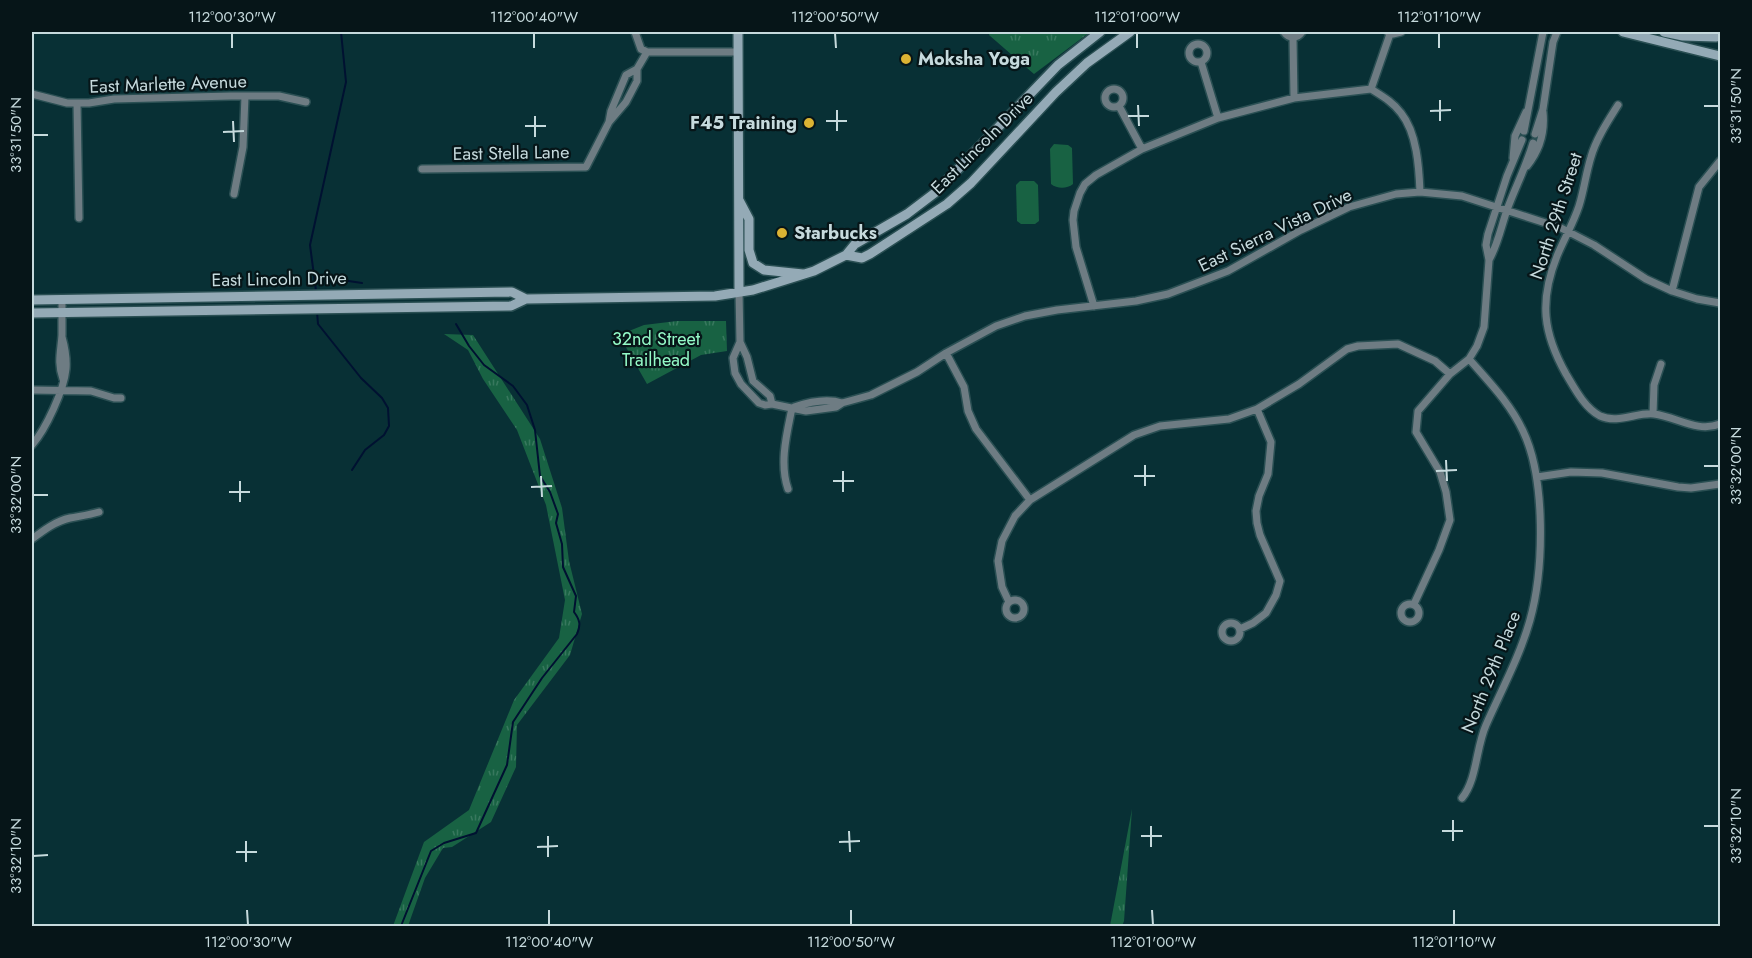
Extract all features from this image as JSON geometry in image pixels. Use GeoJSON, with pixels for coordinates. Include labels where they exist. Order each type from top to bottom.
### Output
{"type":"FeatureCollection","features":[{"type":"Feature","properties":{"kind":"main road"},"geometry":{"type":"LineString","coordinates":[[738,32],[739,292]]}},
{"type":"Feature","properties":{"kind":"main road","name":"East Lincoln Drive"},"geometry":{"type":"LineString","coordinates":[[32,313],[512,306],[526,299],[695,296],[739,292],[786,281],[846,255],[855,244],[907,214],[936,192],[1058,65],[1100,32]]}},
{"type":"Feature","properties":{"kind":"main road","name":"East Lincoln Drive"},"geometry":{"type":"LineString","coordinates":[[846,255],[862,258],[870,254],[947,204],[971,183],[1056,92],[1087,63],[1130,32]]}},
{"type":"Feature","properties":{"kind":"main road"},"geometry":{"type":"LineString","coordinates":[[1623,32],[1720,56]]}},
{"type":"Feature","properties":{"kind":"main road"},"geometry":{"type":"LineString","coordinates":[[1664,32],[1683,36],[1718,38]]}},
{"type":"Feature","properties":{"kind":"main road"},"geometry":{"type":"LineString","coordinates":[[1693,32],[1718,38]]}},
{"type":"Feature","properties":{"kind":"main road"},"geometry":{"type":"LineString","coordinates":[[738,198],[749,219],[750,250],[753,263],[764,270],[805,274]]}},
{"type":"Feature","properties":{"kind":"main road","name":"East Lincoln Drive"},"geometry":{"type":"LineString","coordinates":[[32,300],[512,292],[526,299]]}},
{"type":"Feature","properties":{"kind":"main road"},"geometry":{"type":"LineString","coordinates":[[338,295],[338,308]]}},
{"type":"Feature","properties":{"kind":"street"},"geometry":{"type":"LineString","coordinates":[[635,32],[641,49],[647,52],[738,52]]}},
{"type":"Feature","properties":{"kind":"street"},"geometry":{"type":"LineString","coordinates":[[1284,32],[1293,38]]}},
{"type":"Feature","properties":{"kind":"street"},"geometry":{"type":"LineString","coordinates":[[1293,38],[1302,32]]}},
{"type":"Feature","properties":{"kind":"street"},"geometry":{"type":"LineString","coordinates":[[1371,89],[1389,33],[1401,32]]}},
{"type":"Feature","properties":{"kind":"street"},"geometry":{"type":"LineString","coordinates":[[1524,131],[1543,32]]}},
{"type":"Feature","properties":{"kind":"street"},"geometry":{"type":"LineString","coordinates":[[1535,134],[1543,109],[1553,42],[1557,32]]}},
{"type":"Feature","properties":{"kind":"street"},"geometry":{"type":"LineString","coordinates":[[1293,38],[1293,98]]}},
{"type":"Feature","properties":{"kind":"street","name":"East Stella Lane"},"geometry":{"type":"LineString","coordinates":[[422,169],[586,167],[609,122],[626,102],[638,81],[638,69],[647,52]]}},
{"type":"Feature","properties":{"kind":"street"},"geometry":{"type":"LineString","coordinates":[[1201,62],[1218,118]]}},
{"type":"Feature","properties":{"kind":"street","name":"East Stella Lane"},"geometry":{"type":"LineString","coordinates":[[609,122],[611,111],[626,75],[638,69]]}},
{"type":"Feature","properties":{"kind":"street"},"geometry":{"type":"LineString","coordinates":[[1094,306],[1074,233],[1076,202],[1085,184],[1096,175],[1142,149],[1218,118],[1293,98],[1371,89],[1391,102],[1402,114],[1409,128],[1416,156],[1419,192]]}},
{"type":"Feature","properties":{"kind":"street","name":"East Marlette Avenue"},"geometry":{"type":"LineString","coordinates":[[32,94],[77,103],[114,99],[245,96],[279,96],[306,102]]}},
{"type":"Feature","properties":{"kind":"street"},"geometry":{"type":"LineString","coordinates":[[234,195],[243,147],[245,96]]}},
{"type":"Feature","properties":{"kind":"street"},"geometry":{"type":"LineString","coordinates":[[77,103],[79,218]]}},
{"type":"Feature","properties":{"kind":"street","name":"North 29th Street"},"geometry":{"type":"LineString","coordinates":[[1618,105],[1591,156],[1579,206],[1570,232],[1557,255],[1549,280],[1546,320],[1550,341],[1576,391],[1589,408],[1602,417],[1616,419],[1653,414]]}},
{"type":"Feature","properties":{"kind":"street"},"geometry":{"type":"LineString","coordinates":[[1119,106],[1142,149]]}},
{"type":"Feature","properties":{"kind":"street"},"geometry":{"type":"LineString","coordinates":[[1512,166],[1515,136],[1528,107]]}},
{"type":"Feature","properties":{"kind":"street"},"geometry":{"type":"LineString","coordinates":[[1524,170],[1536,154],[1540,144],[1544,123],[1543,109]]}},
{"type":"Feature","properties":{"kind":"street"},"geometry":{"type":"LineString","coordinates":[[1414,604],[1450,520],[1440,472],[1416,432],[1418,411],[1450,374],[1469,359],[1477,346],[1484,327],[1489,260],[1486,245],[1497,206],[1522,141]]}},
{"type":"Feature","properties":{"kind":"street"},"geometry":{"type":"LineString","coordinates":[[1489,260],[1496,247],[1507,210],[1533,143]]}},
{"type":"Feature","properties":{"kind":"street"},"geometry":{"type":"LineString","coordinates":[[1672,291],[1699,187],[1720,161]]}},
{"type":"Feature","properties":{"kind":"street","name":"East Sierra Vista Drive"},"geometry":{"type":"LineString","coordinates":[[750,394],[765,405],[792,408],[805,403],[834,400],[842,403],[871,395],[917,372],[946,353],[996,326],[1025,316],[1136,301],[1191,286],[1228,271],[1301,230],[1349,207],[1396,194],[1419,192],[1462,196],[1497,206],[1570,232],[1594,244],[1646,279],[1672,291],[1720,303]]}},
{"type":"Feature","properties":{"kind":"street"},"geometry":{"type":"LineString","coordinates":[[739,292],[740,342],[747,357],[753,381],[770,396],[772,404]]}},
{"type":"Feature","properties":{"kind":"street"},"geometry":{"type":"LineString","coordinates":[[32,445],[43,428],[63,380],[58,351],[62,337],[62,299]]}},
{"type":"Feature","properties":{"kind":"street"},"geometry":{"type":"LineString","coordinates":[[740,342],[733,358],[735,373],[750,394],[758,386]]}},
{"type":"Feature","properties":{"kind":"street"},"geometry":{"type":"LineString","coordinates":[[1009,602],[1002,587],[998,561],[1002,541],[1015,516],[1030,500],[1134,435],[1160,426],[1229,419],[1257,410],[1299,384],[1347,349],[1358,346],[1398,344],[1435,361],[1450,374]]}},
{"type":"Feature","properties":{"kind":"street"},"geometry":{"type":"LineString","coordinates":[[946,353],[964,387],[968,411],[976,429],[1030,500]]}},
{"type":"Feature","properties":{"kind":"street","name":"North 29th Place"},"geometry":{"type":"LineString","coordinates":[[1462,798],[1468,791],[1473,777],[1479,741],[1530,621],[1540,558],[1537,477],[1524,434],[1509,406],[1469,359]]}},
{"type":"Feature","properties":{"kind":"street"},"geometry":{"type":"LineString","coordinates":[[1661,364],[1654,385],[1653,414],[1711,428],[1720,424]]}},
{"type":"Feature","properties":{"kind":"street"},"geometry":{"type":"LineString","coordinates":[[32,390],[91,391],[121,398]]}},
{"type":"Feature","properties":{"kind":"street"},"geometry":{"type":"LineString","coordinates":[[788,489],[784,452],[792,408]]}},
{"type":"Feature","properties":{"kind":"street"},"geometry":{"type":"LineString","coordinates":[[1240,629],[1266,613],[1276,595],[1280,580],[1260,536],[1257,523],[1256,511],[1259,495],[1268,474],[1272,442],[1257,410]]}},
{"type":"Feature","properties":{"kind":"street"},"geometry":{"type":"LineString","coordinates":[[1537,477],[1571,472],[1602,473],[1678,487],[1691,488],[1720,484]]}},
{"type":"Feature","properties":{"kind":"street"},"geometry":{"type":"LineString","coordinates":[[32,539],[51,525],[99,512]]}},
{"type":"Feature","properties":{"kind":"green space"},"geometry":{"type":"Polygon","coordinates":[[[990,32],[1090,32],[1034,74],[989,35],[990,32]]]}},
{"type":"Feature","properties":{"kind":"green space"},"geometry":{"type":"Polygon","coordinates":[[[1054,144],[1068,145],[1072,148],[1073,184],[1065,188],[1051,184],[1050,149],[1054,144]]]}},
{"type":"Feature","properties":{"kind":"green space"},"geometry":{"type":"Polygon","coordinates":[[[1020,181],[1034,181],[1038,185],[1039,221],[1035,224],[1021,224],[1017,221],[1016,185],[1020,181]]]}},
{"type":"Feature","properties":{"kind":"green space","name":"32nd Street Trailhead"},"geometry":{"type":"Polygon","coordinates":[[[677,321],[726,321],[727,351],[701,355],[647,384],[619,335],[644,325],[677,321]]]}},
{"type":"Feature","properties":{"kind":"green space"},"geometry":{"type":"Polygon","coordinates":[[[444,334],[473,335],[540,439],[562,508],[569,561],[582,614],[570,655],[517,725],[516,767],[491,822],[452,847],[443,848],[425,878],[408,926],[393,926],[424,842],[469,810],[514,700],[559,638],[565,600],[546,505],[517,430],[483,379],[468,350],[444,334]]]}},
{"type":"Feature","properties":{"kind":"green space"},"geometry":{"type":"Polygon","coordinates":[[[1132,809],[1124,921],[1122,926],[1110,926],[1132,809]]]}},
{"type":"Feature","properties":{"kind":"waterway"},"geometry":{"type":"LineString","coordinates":[[316,291],[310,245],[346,82],[341,32]]}},
{"type":"Feature","properties":{"kind":"waterway"},"geometry":{"type":"LineString","coordinates":[[315,276],[362,283]]}},
{"type":"Feature","properties":{"kind":"waterway"},"geometry":{"type":"LineString","coordinates":[[317,312],[318,324],[388,408],[389,426],[384,435],[365,450],[352,470]]}},
{"type":"Feature","properties":{"kind":"waterway"},"geometry":{"type":"LineString","coordinates":[[401,926],[431,851],[444,843],[476,833],[507,765],[513,722],[542,678],[577,634],[579,625],[574,612],[576,596],[563,567],[562,544],[556,523],[558,514],[550,492],[540,476],[535,430],[527,405],[513,386],[484,365],[456,324]]}},
{"type":"Feature","properties":{"kind":"place","name":"Moksha Yoga"},"geometry":{"type":"Point","coordinates":[906,59]}},
{"type":"Feature","properties":{"kind":"place","name":"F45 Training"},"geometry":{"type":"Point","coordinates":[809,123]}},
{"type":"Feature","properties":{"kind":"place","name":"Starbucks"},"geometry":{"type":"Point","coordinates":[782,233]}}]}
